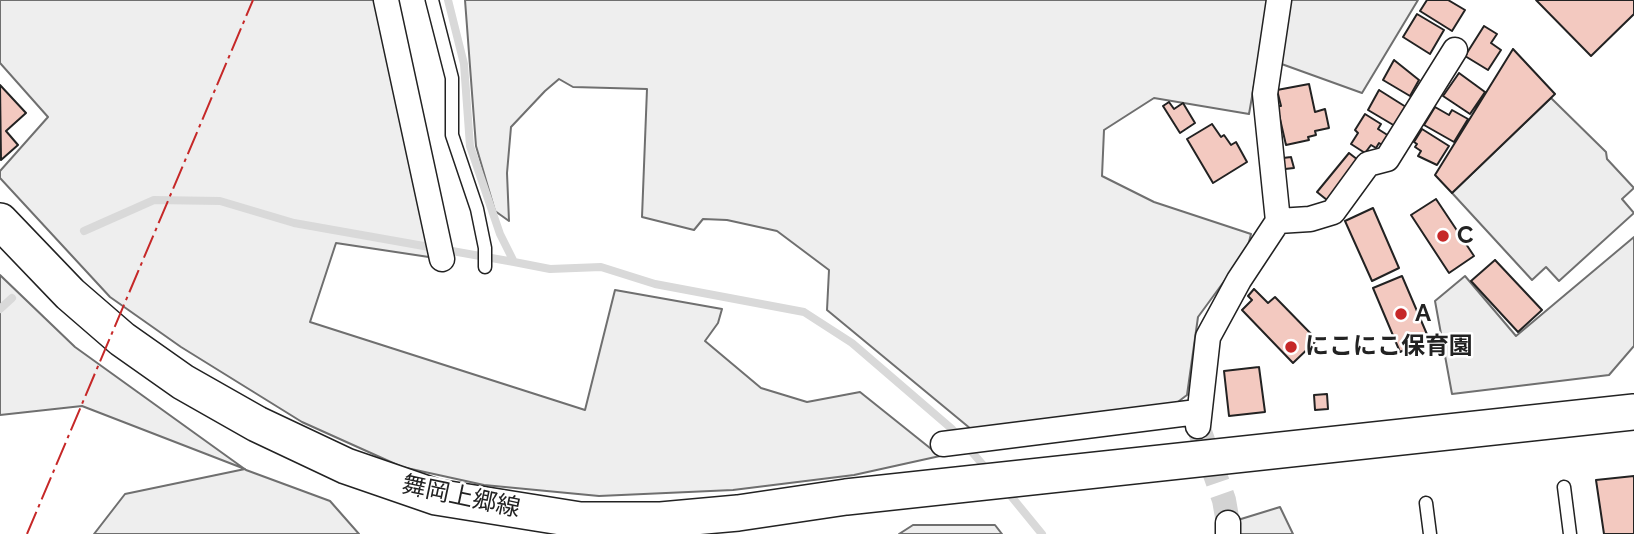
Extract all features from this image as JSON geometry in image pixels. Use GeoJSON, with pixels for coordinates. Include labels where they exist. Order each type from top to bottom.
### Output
{"type":"FeatureCollection","features":[{"type":"Feature","properties":{"kind":"street"},"geometry":{"type":"LineString","coordinates":[[386,0],[442,258]]}},
{"type":"Feature","properties":{"kind":"street"},"geometry":{"type":"LineString","coordinates":[[944,444],[1197,419],[1208,337],[1239,280],[1278,220],[1265,94],[1279,0]]}},
{"type":"Feature","properties":{"kind":"street"},"geometry":{"type":"LineString","coordinates":[[1278,220],[1310,219],[1333,212],[1368,164],[1387,159],[1455,50]]}},
{"type":"Feature","properties":{"kind":"street","name":"舞岡上郷線"},"geometry":{"type":"LineString","coordinates":[[0,221],[70,294],[122,339],[183,382],[257,424],[346,466],[436,497],[580,520],[661,520],[1013,478],[1634,412]]}},
{"type":"Feature","properties":{"kind":"lane"},"geometry":{"type":"LineString","coordinates":[[432,0],[452,78],[452,135],[477,209],[485,248],[485,266]]}},
{"type":"Feature","properties":{"kind":"lane"},"geometry":{"type":"LineString","coordinates":[[1564,487],[1570,534]]}},
{"type":"Feature","properties":{"kind":"lane"},"geometry":{"type":"LineString","coordinates":[[1426,503],[1430,534]]}},
{"type":"Feature","properties":{"kind":"shaded area"},"geometry":{"type":"Polygon","coordinates":[[[0,0],[385,0],[442,259],[336,243],[310,322],[585,410],[615,290],[722,309],[718,323],[705,341],[761,388],[807,402],[860,392],[940,456],[854,475],[733,490],[599,496],[484,485],[402,467],[302,422],[181,347],[110,297],[0,178],[0,171],[48,117],[0,63],[0,0]]]}},
{"type":"Feature","properties":{"kind":"shaded area"},"geometry":{"type":"Polygon","coordinates":[[[465,0],[1269,0],[1249,114],[1154,98],[1104,130],[1102,176],[1154,202],[1251,234],[1247,250],[1198,317],[1187,395],[1166,411],[977,434],[827,310],[829,270],[777,231],[727,220],[703,219],[694,230],[642,217],[647,89],[573,87],[559,79],[545,91],[511,127],[507,173],[509,221],[495,211],[476,146],[465,0]]]}},
{"type":"Feature","properties":{"kind":"shaded area"},"geometry":{"type":"Polygon","coordinates":[[[1286,0],[1418,0],[1362,93],[1276,62],[1286,0]]]}},
{"type":"Feature","properties":{"kind":"shaded area"},"geometry":{"type":"Polygon","coordinates":[[[1551,98],[1606,152],[1607,159],[1634,188],[1622,199],[1634,213],[1559,281],[1546,267],[1532,280],[1452,193],[1551,98]]]}},
{"type":"Feature","properties":{"kind":"shaded area"},"geometry":{"type":"Polygon","coordinates":[[[1634,237],[1634,346],[1609,375],[1452,394],[1435,301],[1465,276],[1516,336],[1634,237]]]}},
{"type":"Feature","properties":{"kind":"shaded area"},"geometry":{"type":"Polygon","coordinates":[[[0,275],[75,347],[244,469],[82,406],[0,415],[0,275]]]}},
{"type":"Feature","properties":{"kind":"shaded area"},"geometry":{"type":"Polygon","coordinates":[[[245,469],[330,501],[359,534],[94,534],[125,494],[245,469]]]}},
{"type":"Feature","properties":{"kind":"shaded area"},"geometry":{"type":"Polygon","coordinates":[[[1280,507],[1293,534],[1228,534],[1228,523],[1280,507]]]}},
{"type":"Feature","properties":{"kind":"shaded area"},"geometry":{"type":"Polygon","coordinates":[[[913,525],[995,525],[1002,534],[899,534],[913,525]]]}},
{"type":"Feature","properties":{"kind":"building"},"geometry":{"type":"Polygon","coordinates":[[[1427,0],[1448,0],[1465,10],[1452,31],[1420,11],[1427,0]]]}},
{"type":"Feature","properties":{"kind":"building"},"geometry":{"type":"Polygon","coordinates":[[[1536,0],[1634,0],[1634,14],[1591,56],[1536,0]]]}},
{"type":"Feature","properties":{"kind":"building"},"geometry":{"type":"Polygon","coordinates":[[[1417,14],[1444,30],[1430,54],[1403,37],[1417,14]]]}},
{"type":"Feature","properties":{"kind":"building"},"geometry":{"type":"Polygon","coordinates":[[[1484,26],[1497,34],[1491,43],[1501,50],[1488,70],[1465,56],[1484,26]]]}},
{"type":"Feature","properties":{"kind":"building"},"geometry":{"type":"Polygon","coordinates":[[[1513,49],[1555,94],[1452,193],[1435,175],[1513,49]]]}},
{"type":"Feature","properties":{"kind":"building"},"geometry":{"type":"Polygon","coordinates":[[[1394,60],[1419,80],[1410,96],[1383,80],[1394,60]]]}},
{"type":"Feature","properties":{"kind":"building"},"geometry":{"type":"Polygon","coordinates":[[[1459,73],[1485,92],[1470,114],[1443,96],[1459,73]]]}},
{"type":"Feature","properties":{"kind":"building"},"geometry":{"type":"Polygon","coordinates":[[[1309,84],[1315,112],[1325,109],[1329,128],[1315,131],[1316,135],[1308,137],[1309,140],[1286,145],[1277,106],[1281,106],[1277,90],[1309,84]]]}},
{"type":"Feature","properties":{"kind":"building"},"geometry":{"type":"Polygon","coordinates":[[[0,85],[26,113],[6,131],[18,145],[1,160],[0,85]]]}},
{"type":"Feature","properties":{"kind":"building"},"geometry":{"type":"Polygon","coordinates":[[[1379,90],[1406,107],[1395,126],[1368,110],[1379,90]]]}},
{"type":"Feature","properties":{"kind":"building"},"geometry":{"type":"Polygon","coordinates":[[[1169,102],[1174,109],[1183,103],[1195,123],[1180,133],[1163,106],[1169,102]]]}},
{"type":"Feature","properties":{"kind":"building"},"geometry":{"type":"Polygon","coordinates":[[[1435,107],[1449,115],[1452,110],[1468,119],[1454,142],[1424,125],[1435,107]]]}},
{"type":"Feature","properties":{"kind":"building"},"geometry":{"type":"Polygon","coordinates":[[[1365,114],[1381,124],[1378,129],[1389,136],[1382,145],[1379,143],[1376,148],[1371,145],[1365,153],[1351,144],[1358,133],[1355,130],[1365,114]]]}},
{"type":"Feature","properties":{"kind":"building"},"geometry":{"type":"Polygon","coordinates":[[[1212,124],[1231,145],[1236,142],[1247,162],[1213,183],[1187,139],[1212,124]]]}},
{"type":"Feature","properties":{"kind":"building"},"geometry":{"type":"Polygon","coordinates":[[[1422,129],[1449,146],[1437,165],[1418,156],[1421,151],[1415,147],[1417,144],[1414,142],[1422,129]]]}},
{"type":"Feature","properties":{"kind":"building"},"geometry":{"type":"Polygon","coordinates":[[[1349,153],[1358,160],[1327,200],[1317,192],[1349,153]]]}},
{"type":"Feature","properties":{"kind":"building"},"geometry":{"type":"Polygon","coordinates":[[[1291,157],[1294,168],[1285,169],[1283,158],[1291,157]]]}},
{"type":"Feature","properties":{"kind":"building","name":"C"},"geometry":{"type":"Polygon","coordinates":[[[1436,199],[1474,256],[1449,273],[1411,215],[1436,199]]]}},
{"type":"Feature","properties":{"kind":"building"},"geometry":{"type":"Polygon","coordinates":[[[1373,208],[1399,268],[1372,281],[1345,221],[1373,208]]]}},
{"type":"Feature","properties":{"kind":"building"},"geometry":{"type":"Polygon","coordinates":[[[1495,260],[1542,310],[1518,332],[1471,281],[1495,260]]]}},
{"type":"Feature","properties":{"kind":"building","name":"A"},"geometry":{"type":"Polygon","coordinates":[[[1402,276],[1429,339],[1400,352],[1373,288],[1402,276]]]}},
{"type":"Feature","properties":{"kind":"building"},"geometry":{"type":"Polygon","coordinates":[[[1254,289],[1268,303],[1275,297],[1317,340],[1293,363],[1242,310],[1252,300],[1248,296],[1254,289]]]}},
{"type":"Feature","properties":{"kind":"building"},"geometry":{"type":"Polygon","coordinates":[[[1259,367],[1265,412],[1229,416],[1224,371],[1259,367]]]}},
{"type":"Feature","properties":{"kind":"building"},"geometry":{"type":"Polygon","coordinates":[[[1327,394],[1328,409],[1315,410],[1314,395],[1327,394]]]}},
{"type":"Feature","properties":{"kind":"building"},"geometry":{"type":"Polygon","coordinates":[[[1634,476],[1634,534],[1604,534],[1596,480],[1634,476]]]}},
{"type":"Feature","properties":{"kind":"waterway"},"geometry":{"type":"LineString","coordinates":[[448,0],[464,64],[470,146],[500,234],[514,262],[550,269],[601,267],[655,284],[804,312],[852,343],[952,429],[990,473]]}},
{"type":"Feature","properties":{"kind":"waterway"},"geometry":{"type":"LineString","coordinates":[[84,231],[154,200],[220,201],[294,223],[514,262]]}},
{"type":"Feature","properties":{"kind":"waterway"},"geometry":{"type":"LineString","coordinates":[[0,309],[12,298]]}},
{"type":"Feature","properties":{"kind":"waterway"},"geometry":{"type":"LineString","coordinates":[[1006,490],[1042,534]]}},
{"type":"Feature","properties":{"kind":"tunnel"},"geometry":{"type":"LineString","coordinates":[[1198,426],[1224,500],[1228,523]]}},
{"type":"Feature","properties":{"kind":"power"},"geometry":{"type":"LineString","coordinates":[[27,534],[253,0]]}},
{"type":"Feature","properties":{"kind":"place","name":"C"},"geometry":{"type":"Point","coordinates":[1443,236]}},
{"type":"Feature","properties":{"kind":"place","name":"A"},"geometry":{"type":"Point","coordinates":[1401,314]}},
{"type":"Feature","properties":{"kind":"place","name":"にこにこ保育園"},"geometry":{"type":"Point","coordinates":[1291,347]}}]}
